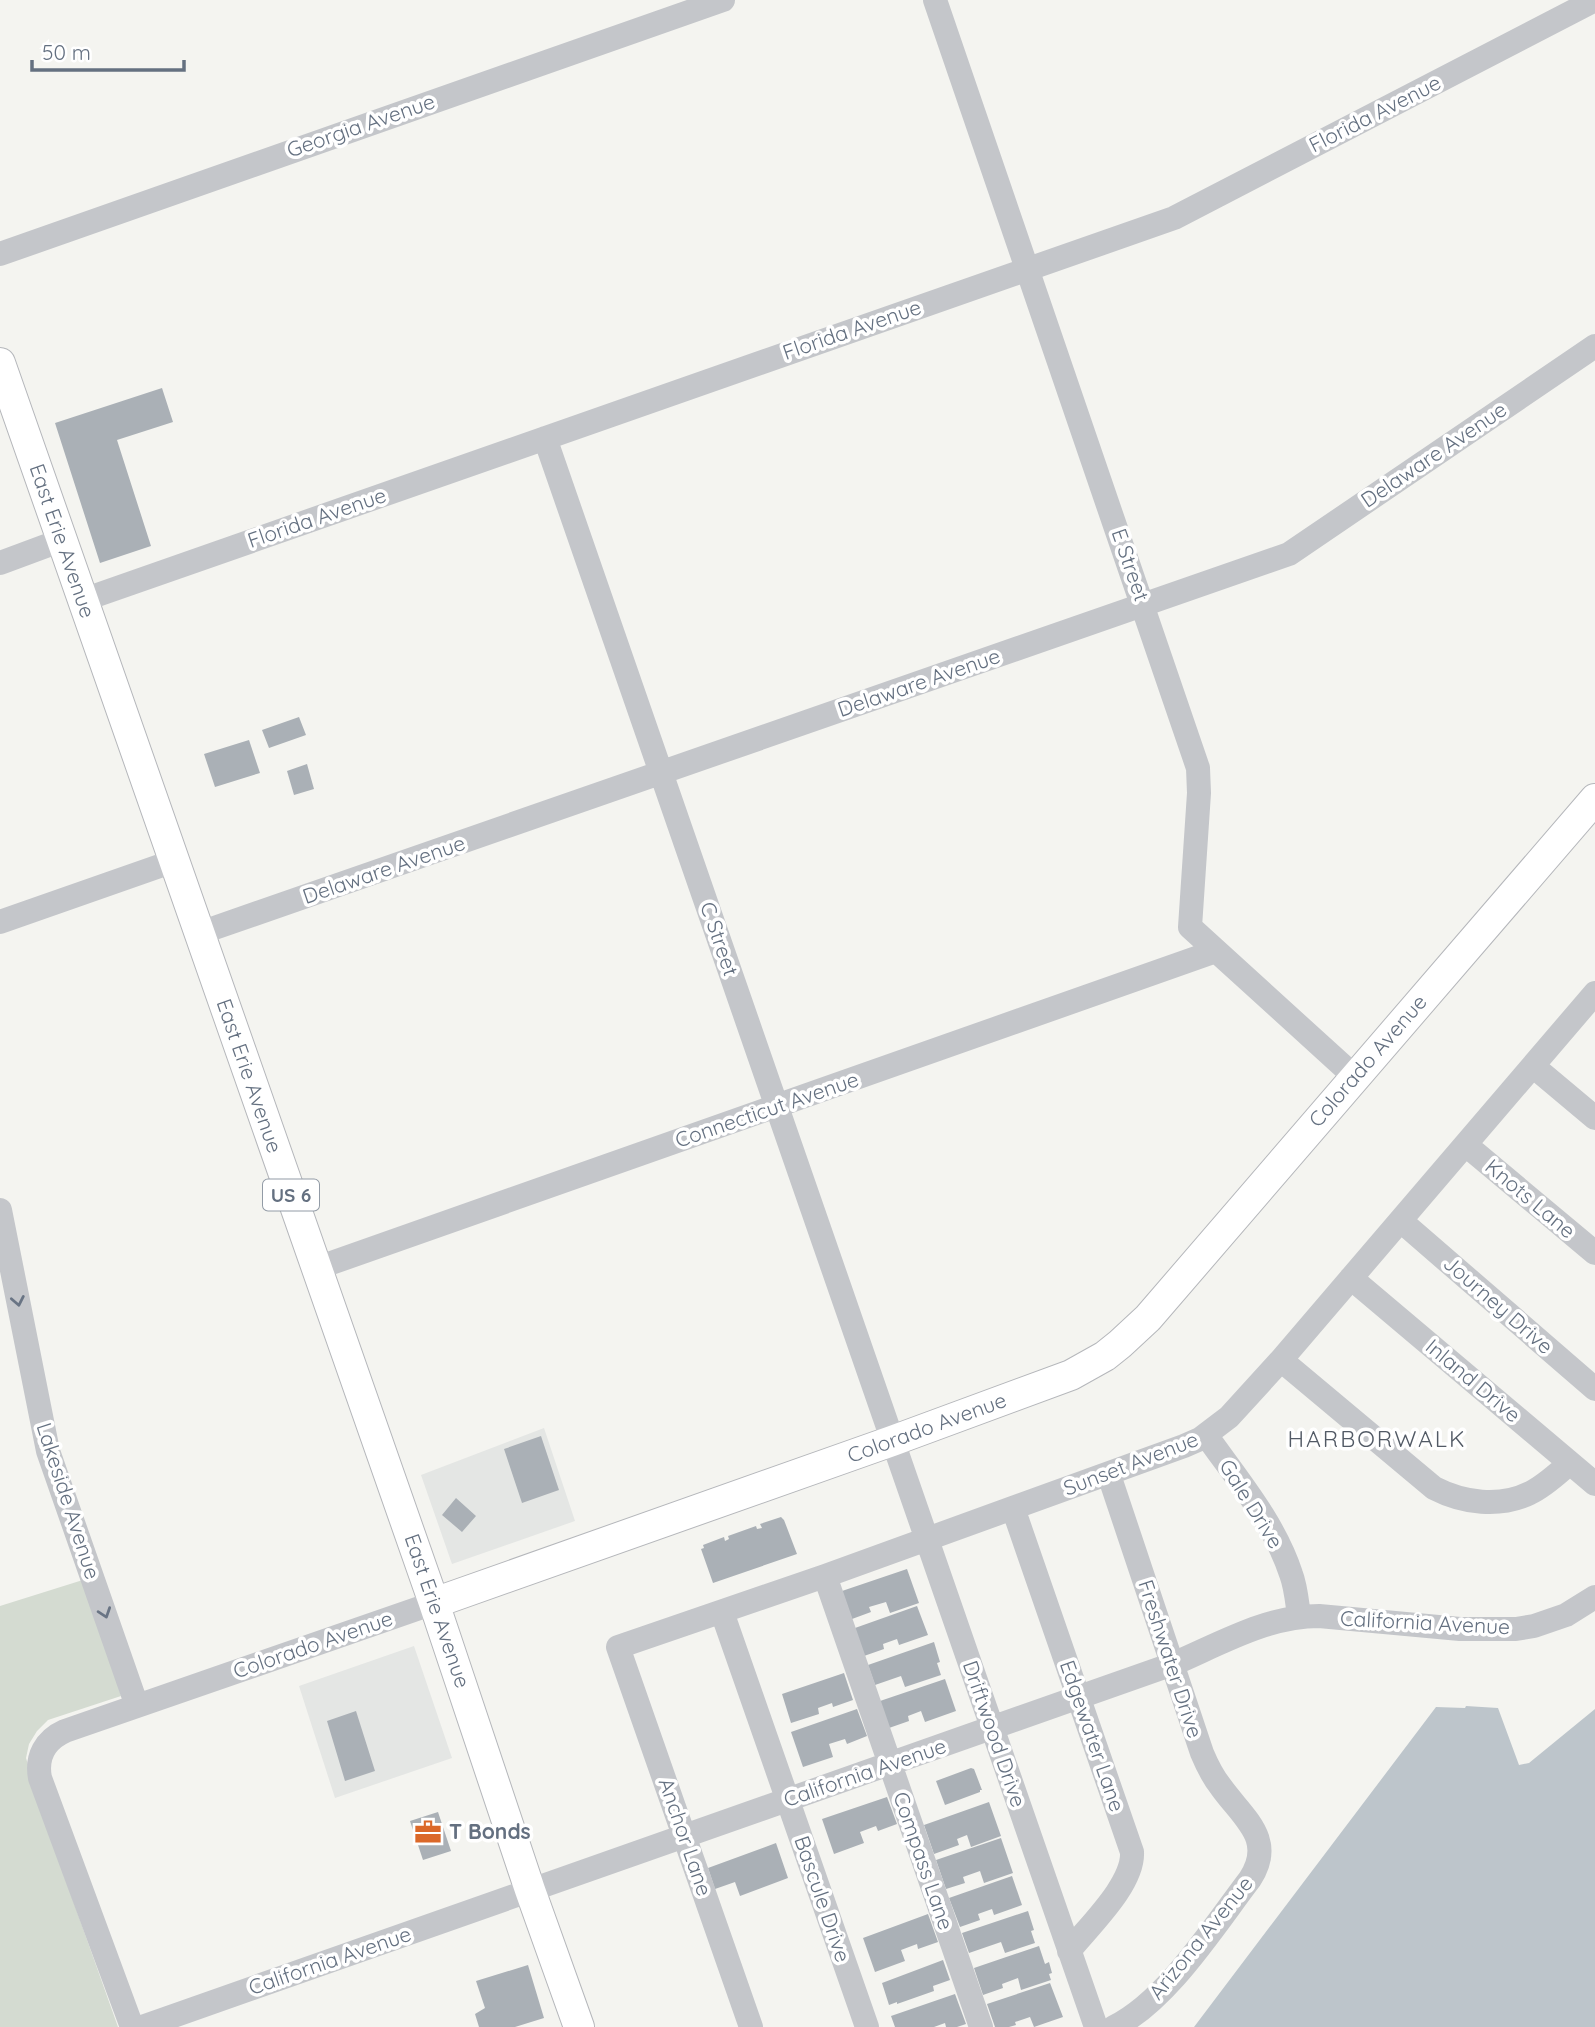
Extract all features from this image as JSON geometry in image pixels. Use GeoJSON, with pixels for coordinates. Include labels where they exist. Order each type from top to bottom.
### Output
{"type":"FeatureCollection","features":[{"type":"Feature","properties":{"kind":"main road","name":"East Erie Avenue"},"geometry":{"type":"LineString","coordinates":[[0,363],[6,399],[62,540],[434,1603],[579,2027]]}},
{"type":"Feature","properties":{"kind":"main road","name":"Colorado Avenue"},"geometry":{"type":"LineString","coordinates":[[434,1603],[891,1441],[1071,1375],[1097,1361],[1121,1344],[1147,1318],[1595,799]]}},
{"type":"Feature","properties":{"kind":"street","name":"Georgia Avenue"},"geometry":{"type":"LineString","coordinates":[[0,254],[723,0]]}},
{"type":"Feature","properties":{"kind":"street","name":"E Street"},"geometry":{"type":"LineString","coordinates":[[935,0],[1198,768],[1200,779],[1190,927],[1355,1077]]}},
{"type":"Feature","properties":{"kind":"street","name":"Florida Avenue"},"geometry":{"type":"LineString","coordinates":[[83,600],[1174,218],[1595,0]]}},
{"type":"Feature","properties":{"kind":"street","name":"Delaware Avenue"},"geometry":{"type":"LineString","coordinates":[[200,933],[1289,554],[1595,346]]}},
{"type":"Feature","properties":{"kind":"street","name":"C Street"},"geometry":{"type":"LineString","coordinates":[[545,438],[891,1441]]}},
{"type":"Feature","properties":{"kind":"street"},"geometry":{"type":"LineString","coordinates":[[0,563],[62,540]]}},
{"type":"Feature","properties":{"kind":"street"},"geometry":{"type":"LineString","coordinates":[[0,922],[174,861]]}},
{"type":"Feature","properties":{"kind":"street","name":"Connecticut Avenue"},"geometry":{"type":"LineString","coordinates":[[317,1268],[1216,951]]}},
{"type":"Feature","properties":{"kind":"street","name":"Sunset Avenue"},"geometry":{"type":"LineString","coordinates":[[618,1647],[1108,1475],[1206,1435],[1228,1417],[1281,1360],[1595,993]]}},
{"type":"Feature","properties":{"kind":"street"},"geometry":{"type":"LineString","coordinates":[[1533,1066],[1595,1118]]}},
{"type":"Feature","properties":{"kind":"street","name":"Knots Lane"},"geometry":{"type":"LineString","coordinates":[[1466,1145],[1595,1253]]}},
{"type":"Feature","properties":{"kind":"street","name":"Lakeside Avenue"},"geometry":{"type":"LineString","coordinates":[[0,1210],[44,1438],[136,1706]]}},
{"type":"Feature","properties":{"kind":"street","name":"Journey Drive"},"geometry":{"type":"LineString","coordinates":[[1401,1220],[1595,1390]]}},
{"type":"Feature","properties":{"kind":"street","name":"Inland Drive"},"geometry":{"type":"LineString","coordinates":[[1351,1278],[1595,1484]]}},
{"type":"Feature","properties":{"kind":"street"},"geometry":{"type":"LineString","coordinates":[[1281,1360],[1434,1488],[1455,1497],[1497,1502],[1518,1498],[1545,1485],[1570,1463]]}},
{"type":"Feature","properties":{"kind":"street","name":"Gale Drive"},"geometry":{"type":"LineString","coordinates":[[1206,1435],[1278,1541],[1291,1574],[1298,1616]]}},
{"type":"Feature","properties":{"kind":"street","name":"Driftwood Drive"},"geometry":{"type":"LineString","coordinates":[[891,1441],[1096,2027]]}},
{"type":"Feature","properties":{"kind":"street","name":"Freshwater Drive"},"geometry":{"type":"LineString","coordinates":[[1108,1475],[1207,1765],[1256,1832]]}},
{"type":"Feature","properties":{"kind":"street","name":"Edgewater Lane"},"geometry":{"type":"LineString","coordinates":[[1013,1508],[1132,1857],[1128,1875],[1117,1892],[1069,1951]]}},
{"type":"Feature","properties":{"kind":"street","name":"Compass Lane"},"geometry":{"type":"LineString","coordinates":[[825,1576],[981,2027]]}},
{"type":"Feature","properties":{"kind":"street","name":"California Avenue"},"geometry":{"type":"LineString","coordinates":[[142,2027],[1173,1664],[1263,1626],[1298,1616],[1460,1629],[1516,1629],[1566,1615],[1595,1597]]}},
{"type":"Feature","properties":{"kind":"street","name":"Colorado Avenue"},"geometry":{"type":"LineString","coordinates":[[132,2027],[40,1778],[39,1759],[48,1743],[65,1731],[434,1603]]}},
{"type":"Feature","properties":{"kind":"street","name":"Bascule Drive"},"geometry":{"type":"LineString","coordinates":[[722,1612],[867,2027]]}},
{"type":"Feature","properties":{"kind":"street","name":"Anchor Lane"},"geometry":{"type":"LineString","coordinates":[[618,1647],[751,2027]]}},
{"type":"Feature","properties":{"kind":"street","name":"Arizona Avenue"},"geometry":{"type":"LineString","coordinates":[[1114,2027],[1138,2013],[1171,1980],[1250,1879],[1260,1857],[1256,1832]]}},
{"type":"Feature","properties":{"kind":"shaded area"},"geometry":{"type":"Polygon","coordinates":[[[544,1428],[575,1521],[452,1564],[421,1475],[544,1428]]]}},
{"type":"Feature","properties":{"kind":"shaded area"},"geometry":{"type":"Polygon","coordinates":[[[86,1579],[121,1696],[48,1720],[29,1744],[26,1758],[49,1833],[118,2027],[0,2027],[0,1606],[86,1579]]]}},
{"type":"Feature","properties":{"kind":"shaded area"},"geometry":{"type":"Polygon","coordinates":[[[414,1646],[452,1758],[335,1798],[299,1686],[414,1646]]]}},
{"type":"Feature","properties":{"kind":"shaded area"},"geometry":{"type":"Polygon","coordinates":[[[1436,1707],[1498,1708],[1519,1765],[1529,1763],[1595,1709],[1595,2027],[1194,2027],[1436,1707]]]}},
{"type":"Feature","properties":{"kind":"building"},"geometry":{"type":"Polygon","coordinates":[[[162,388],[173,422],[117,440],[151,546],[100,563],[55,423],[162,388]]]}},
{"type":"Feature","properties":{"kind":"building"},"geometry":{"type":"Polygon","coordinates":[[[299,717],[306,735],[269,748],[262,730],[299,717]]]}},
{"type":"Feature","properties":{"kind":"building"},"geometry":{"type":"Polygon","coordinates":[[[249,740],[260,773],[215,787],[204,754],[249,740]]]}},
{"type":"Feature","properties":{"kind":"building"},"geometry":{"type":"Polygon","coordinates":[[[307,764],[314,789],[294,795],[287,771],[307,764]]]}},
{"type":"Feature","properties":{"kind":"building"},"geometry":{"type":"Polygon","coordinates":[[[541,1436],[559,1490],[522,1503],[504,1449],[541,1436]]]}},
{"type":"Feature","properties":{"kind":"building"},"geometry":{"type":"Polygon","coordinates":[[[456,1498],[476,1516],[462,1532],[442,1515],[456,1498]]]}},
{"type":"Feature","properties":{"kind":"building"},"geometry":{"type":"Polygon","coordinates":[[[781,1517],[797,1554],[713,1583],[701,1549],[704,1548],[703,1545],[724,1537],[725,1541],[729,1539],[728,1536],[756,1526],[757,1529],[762,1528],[760,1524],[781,1517]]]}},
{"type":"Feature","properties":{"kind":"building"},"geometry":{"type":"Polygon","coordinates":[[[907,1569],[919,1603],[890,1613],[886,1602],[869,1607],[871,1612],[852,1619],[842,1591],[907,1569]]]}},
{"type":"Feature","properties":{"kind":"building"},"geometry":{"type":"Polygon","coordinates":[[[917,1606],[928,1635],[899,1645],[897,1639],[883,1644],[884,1649],[864,1656],[855,1628],[917,1606]]]}},
{"type":"Feature","properties":{"kind":"building"},"geometry":{"type":"Polygon","coordinates":[[[934,1642],[941,1675],[905,1687],[901,1676],[875,1685],[868,1665],[934,1642]]]}},
{"type":"Feature","properties":{"kind":"building"},"geometry":{"type":"Polygon","coordinates":[[[844,1673],[853,1700],[833,1707],[832,1703],[818,1708],[819,1714],[791,1723],[782,1694],[844,1673]]]}},
{"type":"Feature","properties":{"kind":"building"},"geometry":{"type":"Polygon","coordinates":[[[945,1679],[956,1711],[925,1722],[921,1711],[908,1716],[909,1721],[889,1728],[880,1701],[945,1679]]]}},
{"type":"Feature","properties":{"kind":"building"},"geometry":{"type":"Polygon","coordinates":[[[857,1709],[867,1736],[847,1744],[845,1739],[829,1744],[833,1757],[803,1767],[791,1732],[857,1709]]]}},
{"type":"Feature","properties":{"kind":"building"},"geometry":{"type":"Polygon","coordinates":[[[356,1711],[375,1771],[345,1781],[327,1721],[356,1711]]]}},
{"type":"Feature","properties":{"kind":"building"},"geometry":{"type":"Polygon","coordinates":[[[974,1769],[982,1790],[945,1805],[936,1781],[974,1769]]]}},
{"type":"Feature","properties":{"kind":"building"},"geometry":{"type":"Polygon","coordinates":[[[887,1797],[897,1824],[878,1831],[876,1826],[860,1832],[864,1843],[834,1854],[822,1819],[887,1797]]]}},
{"type":"Feature","properties":{"kind":"building"},"geometry":{"type":"Polygon","coordinates":[[[989,1802],[1001,1836],[971,1847],[967,1835],[957,1839],[959,1845],[934,1854],[924,1825],[989,1802]]]}},
{"type":"Feature","properties":{"kind":"building"},"geometry":{"type":"Polygon","coordinates":[[[438,1812],[451,1851],[423,1860],[410,1821],[438,1812]]]}},
{"type":"Feature","properties":{"kind":"building"},"geometry":{"type":"Polygon","coordinates":[[[1001,1838],[1013,1873],[984,1883],[980,1871],[963,1877],[965,1883],[946,1889],[936,1860],[1001,1838]]]}},
{"type":"Feature","properties":{"kind":"building"},"geometry":{"type":"Polygon","coordinates":[[[776,1843],[788,1878],[740,1896],[735,1882],[715,1889],[708,1868],[776,1843]]]}},
{"type":"Feature","properties":{"kind":"building"},"geometry":{"type":"Polygon","coordinates":[[[1012,1876],[1022,1905],[994,1915],[992,1909],[978,1914],[980,1920],[960,1927],[949,1898],[1012,1876]]]}},
{"type":"Feature","properties":{"kind":"building"},"geometry":{"type":"Polygon","coordinates":[[[1028,1911],[1035,1943],[1005,1953],[1001,1942],[969,1953],[962,1933],[1028,1911]]]}},
{"type":"Feature","properties":{"kind":"building"},"geometry":{"type":"Polygon","coordinates":[[[928,1914],[938,1942],[918,1949],[917,1944],[901,1950],[905,1961],[875,1972],[863,1938],[928,1914]]]}},
{"type":"Feature","properties":{"kind":"building"},"geometry":{"type":"Polygon","coordinates":[[[1039,1946],[1045,1964],[1049,1962],[1051,1980],[1021,1990],[1018,1978],[1002,1984],[1003,1988],[983,1995],[974,1968],[1039,1946]]]}},
{"type":"Feature","properties":{"kind":"building"},"geometry":{"type":"Polygon","coordinates":[[[943,1960],[950,1980],[933,1986],[934,1991],[889,2005],[882,1983],[943,1960]]]}},
{"type":"Feature","properties":{"kind":"building"},"geometry":{"type":"Polygon","coordinates":[[[528,1965],[544,2018],[515,2027],[479,2027],[475,2014],[485,2008],[476,1981],[528,1965]]]}},
{"type":"Feature","properties":{"kind":"building"},"geometry":{"type":"Polygon","coordinates":[[[1050,1983],[1063,2017],[1034,2027],[1030,2017],[1009,2027],[995,2027],[987,2004],[1050,1983]]]}},
{"type":"Feature","properties":{"kind":"building"},"geometry":{"type":"Polygon","coordinates":[[[955,1994],[966,2024],[957,2027],[946,2027],[945,2023],[934,2027],[895,2027],[891,2016],[955,1994]]]}},
{"type":"Feature","properties":{"kind":"place","name":"T Bonds"},"geometry":{"type":"Point","coordinates":[428,1832]}},
{"type":"Feature","properties":{"kind":"district","name":"HARBORWALK"},"geometry":{"type":"Point","coordinates":[1377,1439]}}]}
